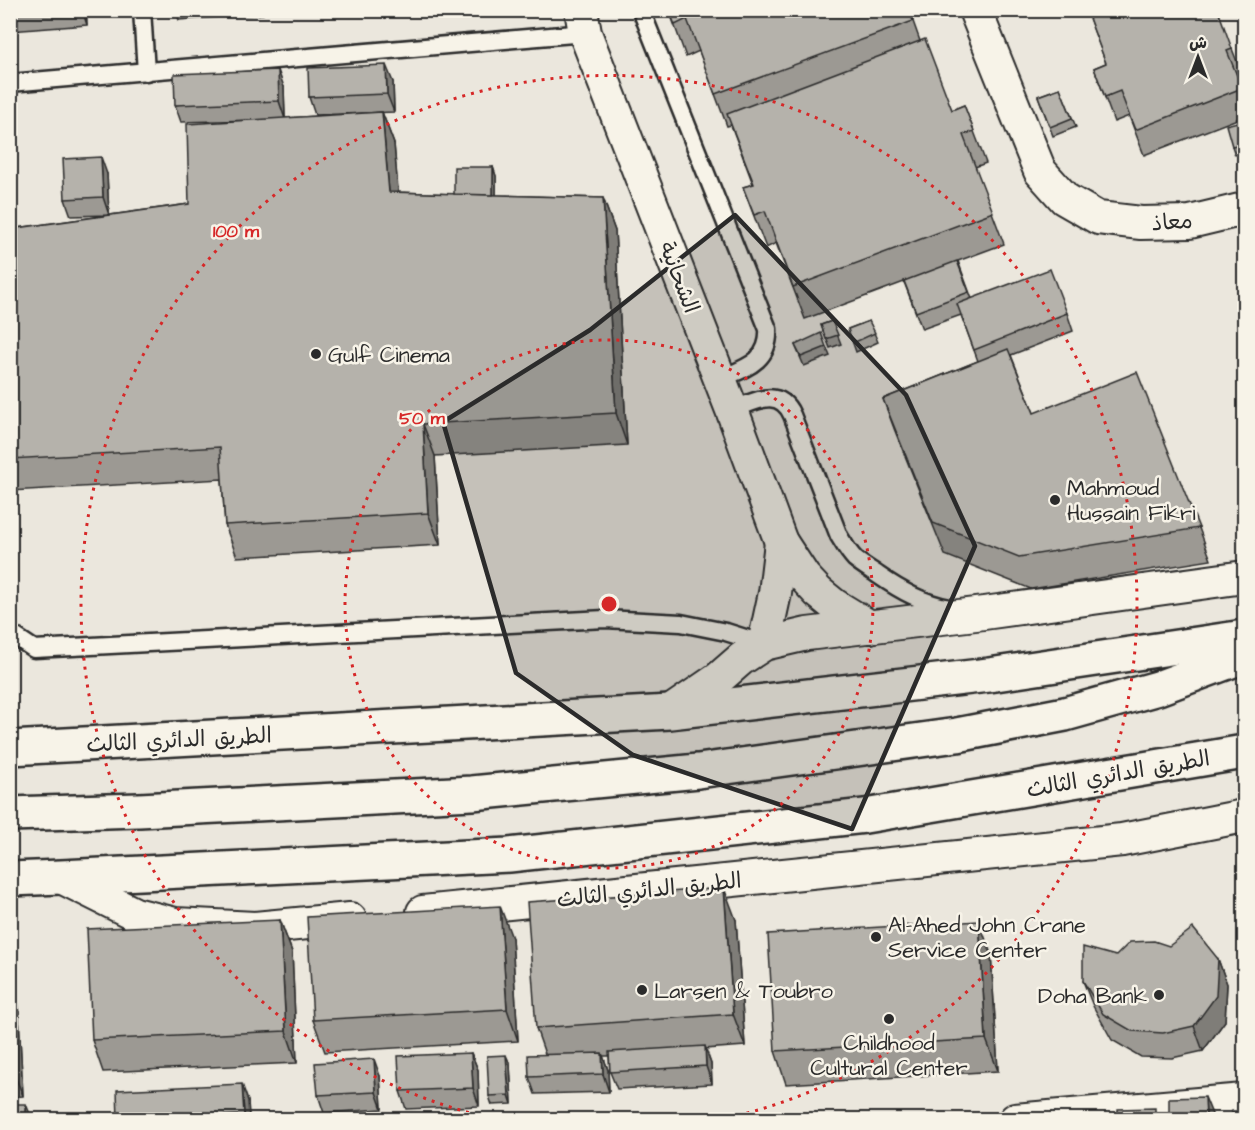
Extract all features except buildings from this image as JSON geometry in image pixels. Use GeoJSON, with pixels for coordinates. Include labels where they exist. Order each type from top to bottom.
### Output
{"type":"FeatureCollection","features":[{"type":"Feature","properties":{"kind":"highway","name":"الطريق الدائري الثالث"},"geometry":{"type":"LineString","coordinates":[[10,748],[670,712],[989,675],[1245,637]]}},
{"type":"Feature","properties":{"kind":"highway"},"geometry":{"type":"LineString","coordinates":[[10,814],[139,810],[472,793],[698,771],[957,735],[1065,714],[1158,688],[1245,656]]}},
{"type":"Feature","properties":{"kind":"highway","name":"الطريق الدائري الثالث"},"geometry":{"type":"LineString","coordinates":[[10,879],[520,853],[865,816],[1245,752]]}},
{"type":"Feature","properties":{"kind":"street","name":"معاذ"},"geometry":{"type":"LineString","coordinates":[[975,10],[1040,171],[1065,199],[1098,218],[1141,223],[1190,222],[1245,209]]}},
{"type":"Feature","properties":{"kind":"street","name":"الشحانية"},"geometry":{"type":"LineString","coordinates":[[583,22],[781,542],[818,592],[834,605],[870,627]]}},
{"type":"Feature","properties":{"kind":"street","name":"الشحانية"},"geometry":{"type":"LineString","coordinates":[[764,644],[775,594],[781,542]]}},
{"type":"Feature","properties":{"kind":"street"},"geometry":{"type":"LineString","coordinates":[[670,712],[764,644],[807,634],[984,613],[1245,577]]}},
{"type":"Feature","properties":{"kind":"street","name":"الطريق الدائري الثالث"},"geometry":{"type":"LineString","coordinates":[[61,878],[135,914],[175,924],[255,928],[1122,840],[1245,816]]}},
{"type":"Feature","properties":{"kind":"street"},"geometry":{"type":"LineString","coordinates":[[1015,1119],[1245,1100]]}},
{"type":"Feature","properties":{"kind":"lane"},"geometry":{"type":"LineString","coordinates":[[142,10],[146,72]]}},
{"type":"Feature","properties":{"kind":"lane"},"geometry":{"type":"LineString","coordinates":[[641,10],[768,329],[769,339],[766,350],[758,360],[720,379]]}},
{"type":"Feature","properties":{"kind":"lane"},"geometry":{"type":"LineString","coordinates":[[10,83],[146,72],[583,22]]}},
{"type":"Feature","properties":{"kind":"lane"},"geometry":{"type":"LineString","coordinates":[[732,410],[768,397],[777,399],[789,408],[839,536],[856,560],[913,596],[936,605],[984,613]]}},
{"type":"Feature","properties":{"kind":"lane"},"geometry":{"type":"LineString","coordinates":[[10,633],[34,649],[605,619],[681,623],[726,632],[764,644]]}},
{"type":"Feature","properties":{"kind":"highlighted area"},"geometry":{"type":"Polygon","coordinates":[[[735,215],[906,395],[975,546],[852,829],[633,755],[516,673],[443,422],[590,330],[735,215]]]}},
{"type":"Feature","properties":{"kind":"place","name":"Gulf Cinema"},"geometry":{"type":"Point","coordinates":[316,354]}},
{"type":"Feature","properties":{"kind":"place","name":"Mahmoud Hussain Fikri"},"geometry":{"type":"Point","coordinates":[1055,500]}},
{"type":"Feature","properties":{"kind":"place","name":"Al-Ahed John Crane Service Center"},"geometry":{"type":"Point","coordinates":[876,937]}},
{"type":"Feature","properties":{"kind":"place","name":"Larsen & Toubro"},"geometry":{"type":"Point","coordinates":[642,990]}},
{"type":"Feature","properties":{"kind":"place","name":"Doha Bank"},"geometry":{"type":"Point","coordinates":[1159,995]}},
{"type":"Feature","properties":{"kind":"place","name":"Childhood Cultural Center"},"geometry":{"type":"Point","coordinates":[889,1019]}}]}
